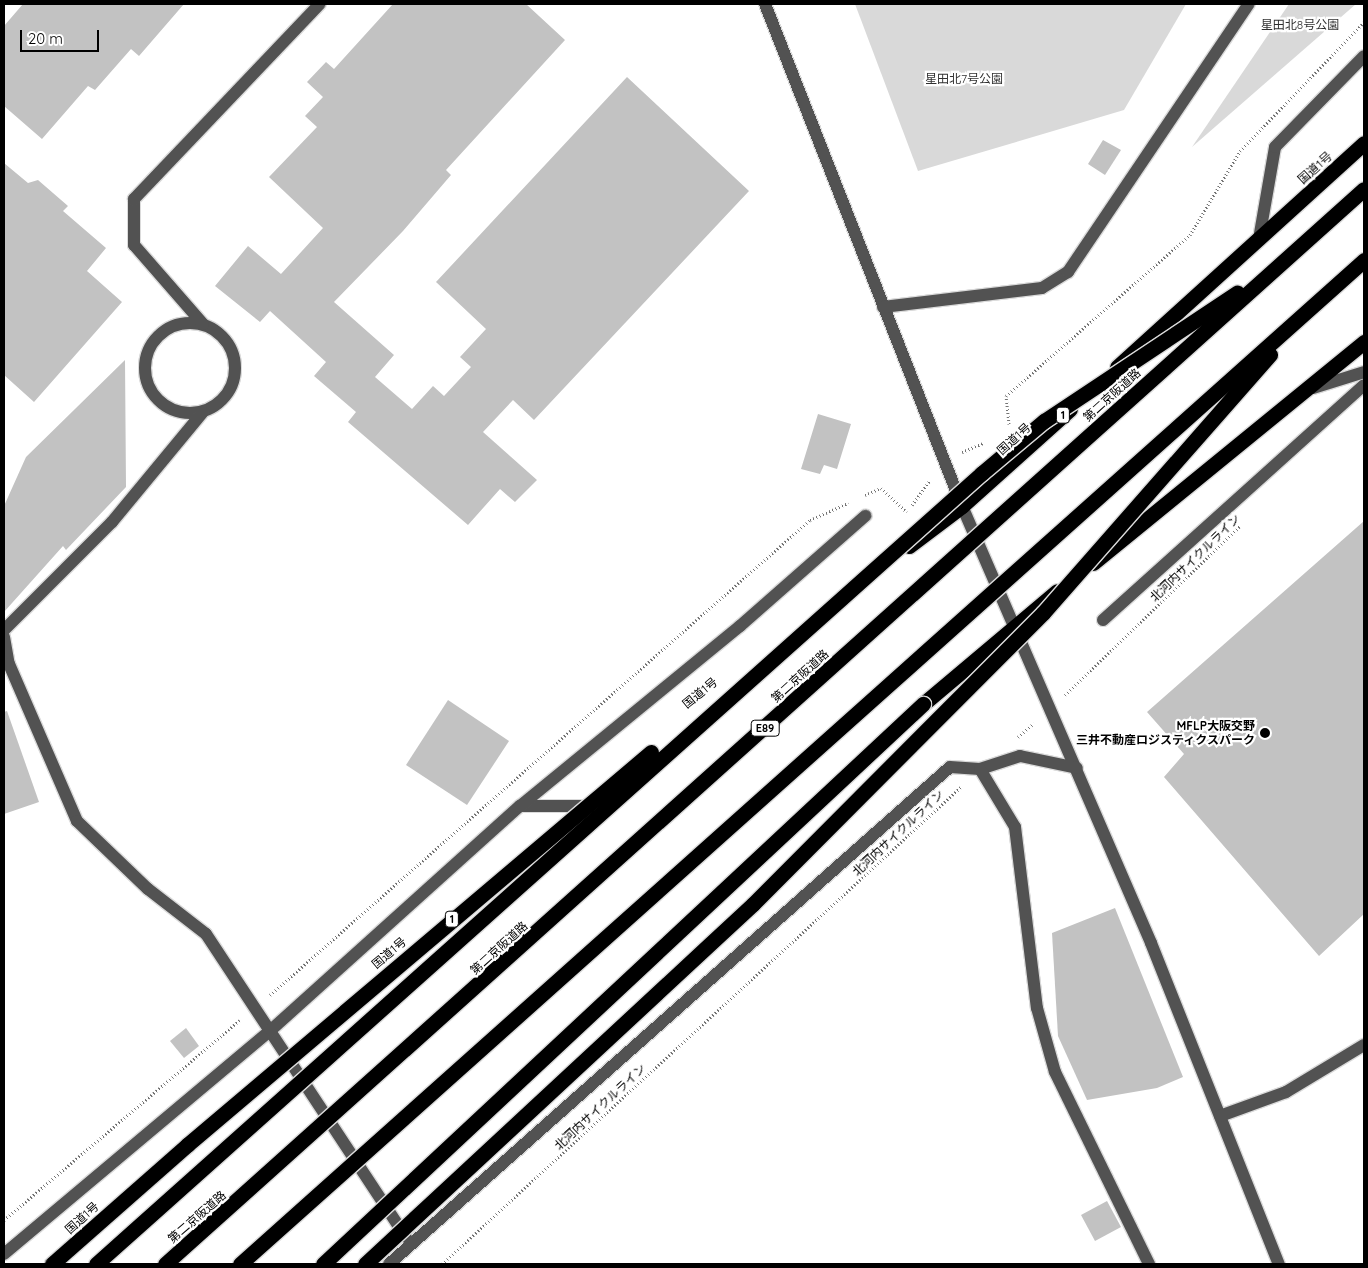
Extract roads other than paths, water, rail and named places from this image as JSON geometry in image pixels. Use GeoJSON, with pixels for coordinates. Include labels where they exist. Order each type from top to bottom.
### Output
{"type":"FeatureCollection","features":[{"type":"Feature","properties":{"kind":"highway","name":"国道1号"},"geometry":{"type":"LineString","coordinates":[[52,1264],[584,806],[860,583],[962,506],[1364,143]]}},
{"type":"Feature","properties":{"kind":"highway","name":"第二京阪道路"},"geometry":{"type":"LineString","coordinates":[[164,1264],[1364,190]]}},
{"type":"Feature","properties":{"kind":"highway"},"geometry":{"type":"LineString","coordinates":[[240,1264],[1364,260]]}},
{"type":"Feature","properties":{"kind":"highway"},"geometry":{"type":"LineString","coordinates":[[96,1264],[982,473],[1044,421],[1280,264]]}},
{"type":"Feature","properties":{"kind":"highway"},"geometry":{"type":"LineString","coordinates":[[365,1264],[753,904],[1036,620],[1316,302]]}},
{"type":"Feature","properties":{"kind":"highway"},"geometry":{"type":"LineString","coordinates":[[323,1264],[923,704],[1012,627],[1313,388],[1364,342]]}},
{"type":"Feature","properties":{"kind":"street"},"geometry":{"type":"LineString","coordinates":[[4,630],[112,522],[203,412],[227,396],[236,368],[227,341],[203,324],[134,246],[134,199],[320,4]]}},
{"type":"Feature","properties":{"kind":"street"},"geometry":{"type":"LineString","coordinates":[[765,4],[962,506],[1012,627],[1077,768],[1279,1264]]}},
{"type":"Feature","properties":{"kind":"street"},"geometry":{"type":"LineString","coordinates":[[884,307],[1042,288],[1068,272],[1249,4]]}},
{"type":"Feature","properties":{"kind":"street"},"geometry":{"type":"LineString","coordinates":[[1259,239],[1275,147],[1364,56]]}},
{"type":"Feature","properties":{"kind":"street"},"geometry":{"type":"LineString","coordinates":[[203,324],[180,324],[160,334],[145,360],[145,376],[160,402],[187,414],[203,412]]}},
{"type":"Feature","properties":{"kind":"street"},"geometry":{"type":"LineString","coordinates":[[1313,388],[1364,372]]}},
{"type":"Feature","properties":{"kind":"street"},"geometry":{"type":"LineString","coordinates":[[1103,620],[1364,385]]}},
{"type":"Feature","properties":{"kind":"street"},"geometry":{"type":"LineString","coordinates":[[4,1254],[271,1030],[520,806],[740,626],[865,516]]}},
{"type":"Feature","properties":{"kind":"street"},"geometry":{"type":"LineString","coordinates":[[4,637],[9,664],[77,821],[148,889],[206,934],[410,1243]]}},
{"type":"Feature","properties":{"kind":"street"},"geometry":{"type":"LineString","coordinates":[[389,1264],[410,1243],[950,767],[980,769],[1020,756],[1077,768]]}},
{"type":"Feature","properties":{"kind":"street"},"geometry":{"type":"LineString","coordinates":[[980,769],[1015,827],[1037,1008],[1055,1072],[1149,1264]]}},
{"type":"Feature","properties":{"kind":"street"},"geometry":{"type":"LineString","coordinates":[[520,806],[584,806]]}},
{"type":"Feature","properties":{"kind":"street"},"geometry":{"type":"LineString","coordinates":[[1220,1116],[1286,1092],[1364,1045]]}},
{"type":"Feature","properties":{"kind":"place","name":"MFLP大阪交野 三井不動産ロジスティクスパーク"},"geometry":{"type":"Point","coordinates":[1265,733]}},
{"type":"Feature","properties":{"kind":"park label","name":"星田北8号公園"},"geometry":{"type":"Point","coordinates":[1300,25]}},
{"type":"Feature","properties":{"kind":"park label","name":"星田北7号公園"},"geometry":{"type":"Point","coordinates":[964,79]}}]}
